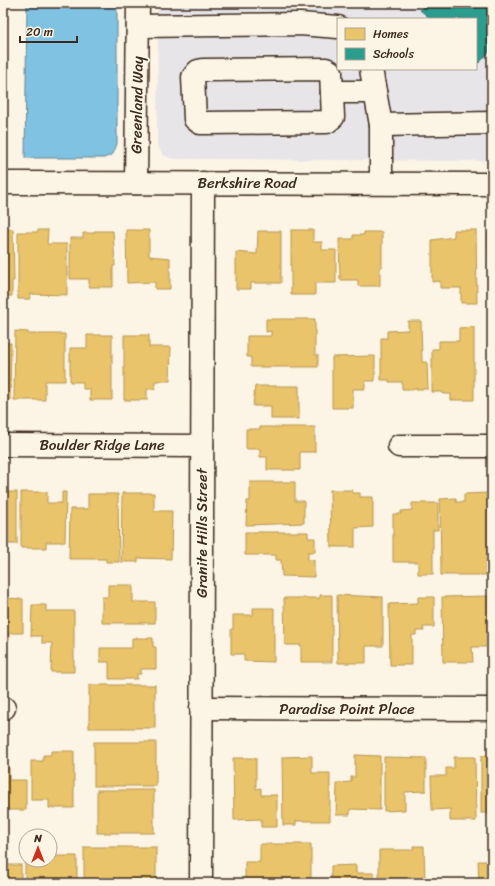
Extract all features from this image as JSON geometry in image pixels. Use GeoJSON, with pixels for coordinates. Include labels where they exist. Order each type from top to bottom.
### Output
{"type":"FeatureCollection","features":[{"type":"Feature","properties":{"kind":"street","name":"Greenland Way"},"geometry":{"type":"LineString","coordinates":[[136,183],[138,3]]}},
{"type":"Feature","properties":{"kind":"street"},"geometry":{"type":"LineString","coordinates":[[138,26],[300,24],[337,27]]}},
{"type":"Feature","properties":{"kind":"street"},"geometry":{"type":"LineString","coordinates":[[326,69],[331,72],[332,92],[333,117],[327,122],[204,123],[197,121],[194,115],[193,77],[198,71],[203,70],[326,69]]}},
{"type":"Feature","properties":{"kind":"street"},"geometry":{"type":"LineString","coordinates":[[371,70],[380,124],[381,183]]}},
{"type":"Feature","properties":{"kind":"street"},"geometry":{"type":"LineString","coordinates":[[332,92],[375,92]]}},
{"type":"Feature","properties":{"kind":"street"},"geometry":{"type":"LineString","coordinates":[[380,124],[492,123]]}},
{"type":"Feature","properties":{"kind":"street","name":"Berkshire Road"},"geometry":{"type":"LineString","coordinates":[[3,183],[492,184]]}},
{"type":"Feature","properties":{"kind":"street","name":"Granite Hills Street"},"geometry":{"type":"LineString","coordinates":[[201,883],[203,183]]}},
{"type":"Feature","properties":{"kind":"street","name":"Boulder Ridge Lane"},"geometry":{"type":"LineString","coordinates":[[3,445],[202,446]]}},
{"type":"Feature","properties":{"kind":"street"},"geometry":{"type":"LineString","coordinates":[[399,446],[492,446]]}},
{"type":"Feature","properties":{"kind":"street","name":"Paradise Point Place"},"geometry":{"type":"LineString","coordinates":[[201,708],[492,709]]}},
{"type":"Feature","properties":{"kind":"shaded area"},"geometry":{"type":"Polygon","coordinates":[[[158,3],[492,3],[492,161],[173,159],[163,155],[157,145],[158,3]]]}},
{"type":"Feature","properties":{"kind":"water"},"geometry":{"type":"Polygon","coordinates":[[[27,3],[117,3],[117,144],[113,154],[104,158],[25,158],[27,3]]]}},
{"type":"Feature","properties":{"kind":"building: Homes"},"geometry":{"type":"Polygon","coordinates":[[[3,229],[13,229],[14,281],[12,281],[12,296],[3,296],[3,229]]]}},
{"type":"Feature","properties":{"kind":"building: Homes"},"geometry":{"type":"Polygon","coordinates":[[[38,230],[48,230],[47,244],[67,244],[67,295],[30,294],[30,299],[18,299],[18,232],[38,232],[38,230]]]}},
{"type":"Feature","properties":{"kind":"building: Homes"},"geometry":{"type":"Polygon","coordinates":[[[126,230],[149,230],[149,256],[170,258],[170,289],[155,289],[155,282],[127,283],[126,230]]]}},
{"type":"Feature","properties":{"kind":"building: Homes"},"geometry":{"type":"Polygon","coordinates":[[[291,230],[313,230],[313,242],[322,242],[322,250],[336,250],[336,283],[315,283],[315,295],[291,295],[291,230]]]}},
{"type":"Feature","properties":{"kind":"building: Homes"},"geometry":{"type":"Polygon","coordinates":[[[454,230],[476,230],[477,303],[461,303],[461,288],[440,288],[440,281],[432,282],[432,240],[454,237],[454,230]]]}},
{"type":"Feature","properties":{"kind":"building: Homes"},"geometry":{"type":"Polygon","coordinates":[[[94,231],[113,231],[115,266],[113,266],[113,287],[89,287],[89,279],[70,279],[70,238],[83,238],[83,233],[94,233],[94,231]]]}},
{"type":"Feature","properties":{"kind":"building: Homes"},"geometry":{"type":"Polygon","coordinates":[[[258,231],[281,231],[281,283],[251,283],[251,289],[236,289],[236,252],[257,254],[258,231]]]}},
{"type":"Feature","properties":{"kind":"building: Homes"},"geometry":{"type":"Polygon","coordinates":[[[364,232],[382,232],[382,267],[380,267],[380,286],[358,286],[358,280],[340,280],[339,239],[353,239],[353,235],[364,235],[364,232]]]}},
{"type":"Feature","properties":{"kind":"building: Homes"},"geometry":{"type":"Polygon","coordinates":[[[488,232],[492,232],[492,286],[489,286],[488,232]]]}},
{"type":"Feature","properties":{"kind":"building: Homes"},"geometry":{"type":"Polygon","coordinates":[[[266,319],[315,319],[315,355],[318,355],[318,367],[251,367],[251,357],[247,357],[247,336],[271,336],[271,331],[266,332],[266,319]]]}},
{"type":"Feature","properties":{"kind":"building: Homes"},"geometry":{"type":"Polygon","coordinates":[[[408,321],[421,321],[422,362],[427,362],[428,389],[402,389],[402,382],[389,382],[389,380],[381,380],[381,338],[387,338],[387,331],[408,330],[408,321]]]}},
{"type":"Feature","properties":{"kind":"building: Homes"},"geometry":{"type":"Polygon","coordinates":[[[474,327],[474,400],[451,400],[451,394],[432,392],[432,349],[439,349],[439,341],[459,341],[459,328],[474,327]]]}},
{"type":"Feature","properties":{"kind":"building: Homes"},"geometry":{"type":"Polygon","coordinates":[[[15,331],[28,332],[28,334],[65,334],[65,381],[45,381],[45,400],[14,400],[15,331]]]}},
{"type":"Feature","properties":{"kind":"building: Homes"},"geometry":{"type":"Polygon","coordinates":[[[87,335],[112,335],[112,400],[90,400],[90,389],[83,389],[83,382],[70,382],[70,348],[87,348],[87,335]]]}},
{"type":"Feature","properties":{"kind":"building: Homes"},"geometry":{"type":"Polygon","coordinates":[[[124,335],[149,335],[149,347],[171,347],[170,381],[155,381],[155,389],[147,389],[147,400],[124,400],[124,335]]]}},
{"type":"Feature","properties":{"kind":"building: Homes"},"geometry":{"type":"Polygon","coordinates":[[[3,343],[11,343],[10,400],[3,400],[3,343]]]}},
{"type":"Feature","properties":{"kind":"building: Homes"},"geometry":{"type":"Polygon","coordinates":[[[489,346],[492,346],[492,399],[489,399],[489,346]]]}},
{"type":"Feature","properties":{"kind":"building: Homes"},"geometry":{"type":"Polygon","coordinates":[[[375,356],[375,381],[365,381],[365,389],[353,389],[353,408],[332,408],[332,357],[375,356]]]}},
{"type":"Feature","properties":{"kind":"building: Homes"},"geometry":{"type":"Polygon","coordinates":[[[255,386],[299,386],[299,419],[271,419],[271,406],[253,406],[255,386]]]}},
{"type":"Feature","properties":{"kind":"building: Homes"},"geometry":{"type":"Polygon","coordinates":[[[260,427],[315,427],[315,452],[300,452],[300,470],[267,470],[267,457],[260,457],[260,449],[246,449],[246,429],[260,429],[260,427]]]}},
{"type":"Feature","properties":{"kind":"building: Homes"},"geometry":{"type":"Polygon","coordinates":[[[250,482],[295,482],[295,501],[304,501],[304,523],[246,525],[247,501],[250,501],[250,482]]]}},
{"type":"Feature","properties":{"kind":"building: Homes"},"geometry":{"type":"Polygon","coordinates":[[[330,490],[352,490],[352,493],[360,493],[360,497],[373,497],[373,527],[355,528],[355,547],[331,547],[330,490]]]}},
{"type":"Feature","properties":{"kind":"building: Homes"},"geometry":{"type":"Polygon","coordinates":[[[3,492],[17,492],[17,544],[3,544],[3,492]]]}},
{"type":"Feature","properties":{"kind":"building: Homes"},"geometry":{"type":"Polygon","coordinates":[[[21,492],[47,492],[47,503],[62,503],[62,492],[66,492],[65,542],[46,542],[46,548],[21,548],[21,492]]]}},
{"type":"Feature","properties":{"kind":"building: Homes"},"geometry":{"type":"Polygon","coordinates":[[[122,493],[154,493],[154,511],[172,511],[171,559],[138,558],[138,562],[121,562],[122,493]]]}},
{"type":"Feature","properties":{"kind":"building: Homes"},"geometry":{"type":"Polygon","coordinates":[[[489,493],[490,515],[492,515],[492,575],[441,575],[440,499],[456,498],[456,502],[464,502],[464,494],[489,493]]]}},
{"type":"Feature","properties":{"kind":"building: Homes"},"geometry":{"type":"Polygon","coordinates":[[[88,494],[118,494],[119,562],[106,562],[106,559],[69,559],[70,509],[88,509],[88,494]]]}},
{"type":"Feature","properties":{"kind":"building: Homes"},"geometry":{"type":"Polygon","coordinates":[[[412,503],[438,503],[438,530],[433,530],[433,574],[418,574],[418,562],[393,562],[393,514],[401,514],[401,511],[412,510],[412,503]]]}},
{"type":"Feature","properties":{"kind":"building: Homes"},"geometry":{"type":"Polygon","coordinates":[[[245,532],[308,532],[308,538],[315,538],[315,552],[308,552],[308,560],[314,560],[314,577],[282,576],[281,560],[276,560],[276,555],[245,555],[245,532]]]}},
{"type":"Feature","properties":{"kind":"building: Homes"},"geometry":{"type":"Polygon","coordinates":[[[3,581],[4,598],[23,599],[23,633],[9,633],[9,640],[3,640],[3,581]]]}},
{"type":"Feature","properties":{"kind":"building: Homes"},"geometry":{"type":"Polygon","coordinates":[[[108,585],[133,585],[133,602],[155,602],[155,623],[102,623],[102,597],[108,597],[108,585]]]}},
{"type":"Feature","properties":{"kind":"building: Homes"},"geometry":{"type":"Polygon","coordinates":[[[320,595],[332,595],[332,662],[301,662],[301,645],[285,645],[284,598],[320,598],[320,595]]]}},
{"type":"Feature","properties":{"kind":"building: Homes"},"geometry":{"type":"Polygon","coordinates":[[[337,595],[383,597],[383,646],[366,646],[366,663],[338,663],[337,595]]]}},
{"type":"Feature","properties":{"kind":"building: Homes"},"geometry":{"type":"Polygon","coordinates":[[[489,596],[490,647],[472,647],[473,662],[443,662],[442,597],[489,596]]]}},
{"type":"Feature","properties":{"kind":"building: Homes"},"geometry":{"type":"Polygon","coordinates":[[[418,597],[434,597],[434,627],[423,627],[424,631],[416,631],[416,635],[412,635],[412,665],[390,665],[389,604],[418,603],[418,597]]]}},
{"type":"Feature","properties":{"kind":"building: Homes"},"geometry":{"type":"Polygon","coordinates":[[[32,605],[46,605],[46,611],[74,611],[74,672],[51,672],[52,643],[42,643],[42,636],[31,636],[32,605]]]}},
{"type":"Feature","properties":{"kind":"building: Homes"},"geometry":{"type":"Polygon","coordinates":[[[253,608],[274,608],[274,662],[244,661],[244,654],[231,654],[231,629],[233,629],[233,615],[253,615],[253,608]]]}},
{"type":"Feature","properties":{"kind":"building: Homes"},"geometry":{"type":"Polygon","coordinates":[[[132,638],[153,638],[153,647],[156,647],[156,669],[141,669],[141,674],[137,674],[137,679],[109,679],[109,662],[100,662],[100,648],[132,648],[132,638]]]}},
{"type":"Feature","properties":{"kind":"building: Homes"},"geometry":{"type":"Polygon","coordinates":[[[89,685],[155,685],[155,728],[89,728],[89,685]]]}},
{"type":"Feature","properties":{"kind":"building: Homes"},"geometry":{"type":"Polygon","coordinates":[[[94,742],[156,742],[156,786],[94,786],[94,742]]]}},
{"type":"Feature","properties":{"kind":"building: Homes"},"geometry":{"type":"Polygon","coordinates":[[[51,751],[74,751],[74,808],[49,808],[49,800],[31,800],[31,761],[43,761],[43,755],[51,755],[51,751]]]}},
{"type":"Feature","properties":{"kind":"building: Homes"},"geometry":{"type":"Polygon","coordinates":[[[355,755],[380,756],[380,810],[350,809],[350,815],[336,815],[337,783],[351,782],[351,777],[355,777],[355,755]]]}},
{"type":"Feature","properties":{"kind":"building: Homes"},"geometry":{"type":"Polygon","coordinates":[[[312,756],[312,773],[330,773],[330,821],[296,821],[296,825],[283,825],[282,757],[312,756]]]}},
{"type":"Feature","properties":{"kind":"building: Homes"},"geometry":{"type":"Polygon","coordinates":[[[481,756],[492,756],[492,813],[481,813],[481,756]]]}},
{"type":"Feature","properties":{"kind":"building: Homes"},"geometry":{"type":"Polygon","coordinates":[[[384,757],[426,758],[426,791],[405,792],[405,810],[384,811],[384,757]]]}},
{"type":"Feature","properties":{"kind":"building: Homes"},"geometry":{"type":"Polygon","coordinates":[[[454,757],[475,757],[476,821],[450,821],[450,809],[432,810],[431,776],[446,776],[446,768],[454,768],[454,757]]]}},
{"type":"Feature","properties":{"kind":"building: Homes"},"geometry":{"type":"Polygon","coordinates":[[[233,758],[256,758],[256,789],[261,788],[261,795],[277,795],[277,827],[261,827],[261,819],[234,820],[233,758]]]}},
{"type":"Feature","properties":{"kind":"building: Homes"},"geometry":{"type":"Polygon","coordinates":[[[3,768],[9,768],[9,780],[26,780],[26,810],[3,810],[3,768]]]}},
{"type":"Feature","properties":{"kind":"building: Homes"},"geometry":{"type":"Polygon","coordinates":[[[97,790],[154,790],[154,833],[97,833],[97,790]]]}},
{"type":"Feature","properties":{"kind":"building: Homes"},"geometry":{"type":"Polygon","coordinates":[[[260,844],[311,844],[311,879],[314,879],[314,883],[245,883],[245,862],[260,862],[260,844]]]}},
{"type":"Feature","properties":{"kind":"building: Homes"},"geometry":{"type":"Polygon","coordinates":[[[413,846],[424,846],[425,883],[379,883],[379,850],[413,850],[413,846]]]}},
{"type":"Feature","properties":{"kind":"building: Homes"},"geometry":{"type":"Polygon","coordinates":[[[84,847],[156,847],[156,883],[84,883],[84,847]]]}},
{"type":"Feature","properties":{"kind":"building: Homes"},"geometry":{"type":"Polygon","coordinates":[[[58,856],[77,856],[77,883],[25,883],[25,868],[58,868],[58,856]]]}},
{"type":"Feature","properties":{"kind":"building: Homes"},"geometry":{"type":"Polygon","coordinates":[[[478,861],[492,861],[492,883],[479,883],[478,861]]]}},
{"type":"Feature","properties":{"kind":"building: Homes"},"geometry":{"type":"Polygon","coordinates":[[[3,865],[18,865],[18,868],[21,868],[21,883],[3,883],[3,865]]]}},
{"type":"Feature","properties":{"kind":"building: Homes"},"geometry":{"type":"Polygon","coordinates":[[[356,865],[356,873],[374,873],[374,883],[331,883],[331,866],[356,865]]]}},
{"type":"Feature","properties":{"kind":"building: Homes"},"geometry":{"type":"Polygon","coordinates":[[[429,880],[465,880],[465,883],[429,883],[429,880]]]}},
{"type":"Feature","properties":{"kind":"building: Schools"},"geometry":{"type":"Polygon","coordinates":[[[428,3],[492,3],[492,49],[479,63],[477,61],[477,18],[430,18],[420,10],[428,3]]]}}]}
